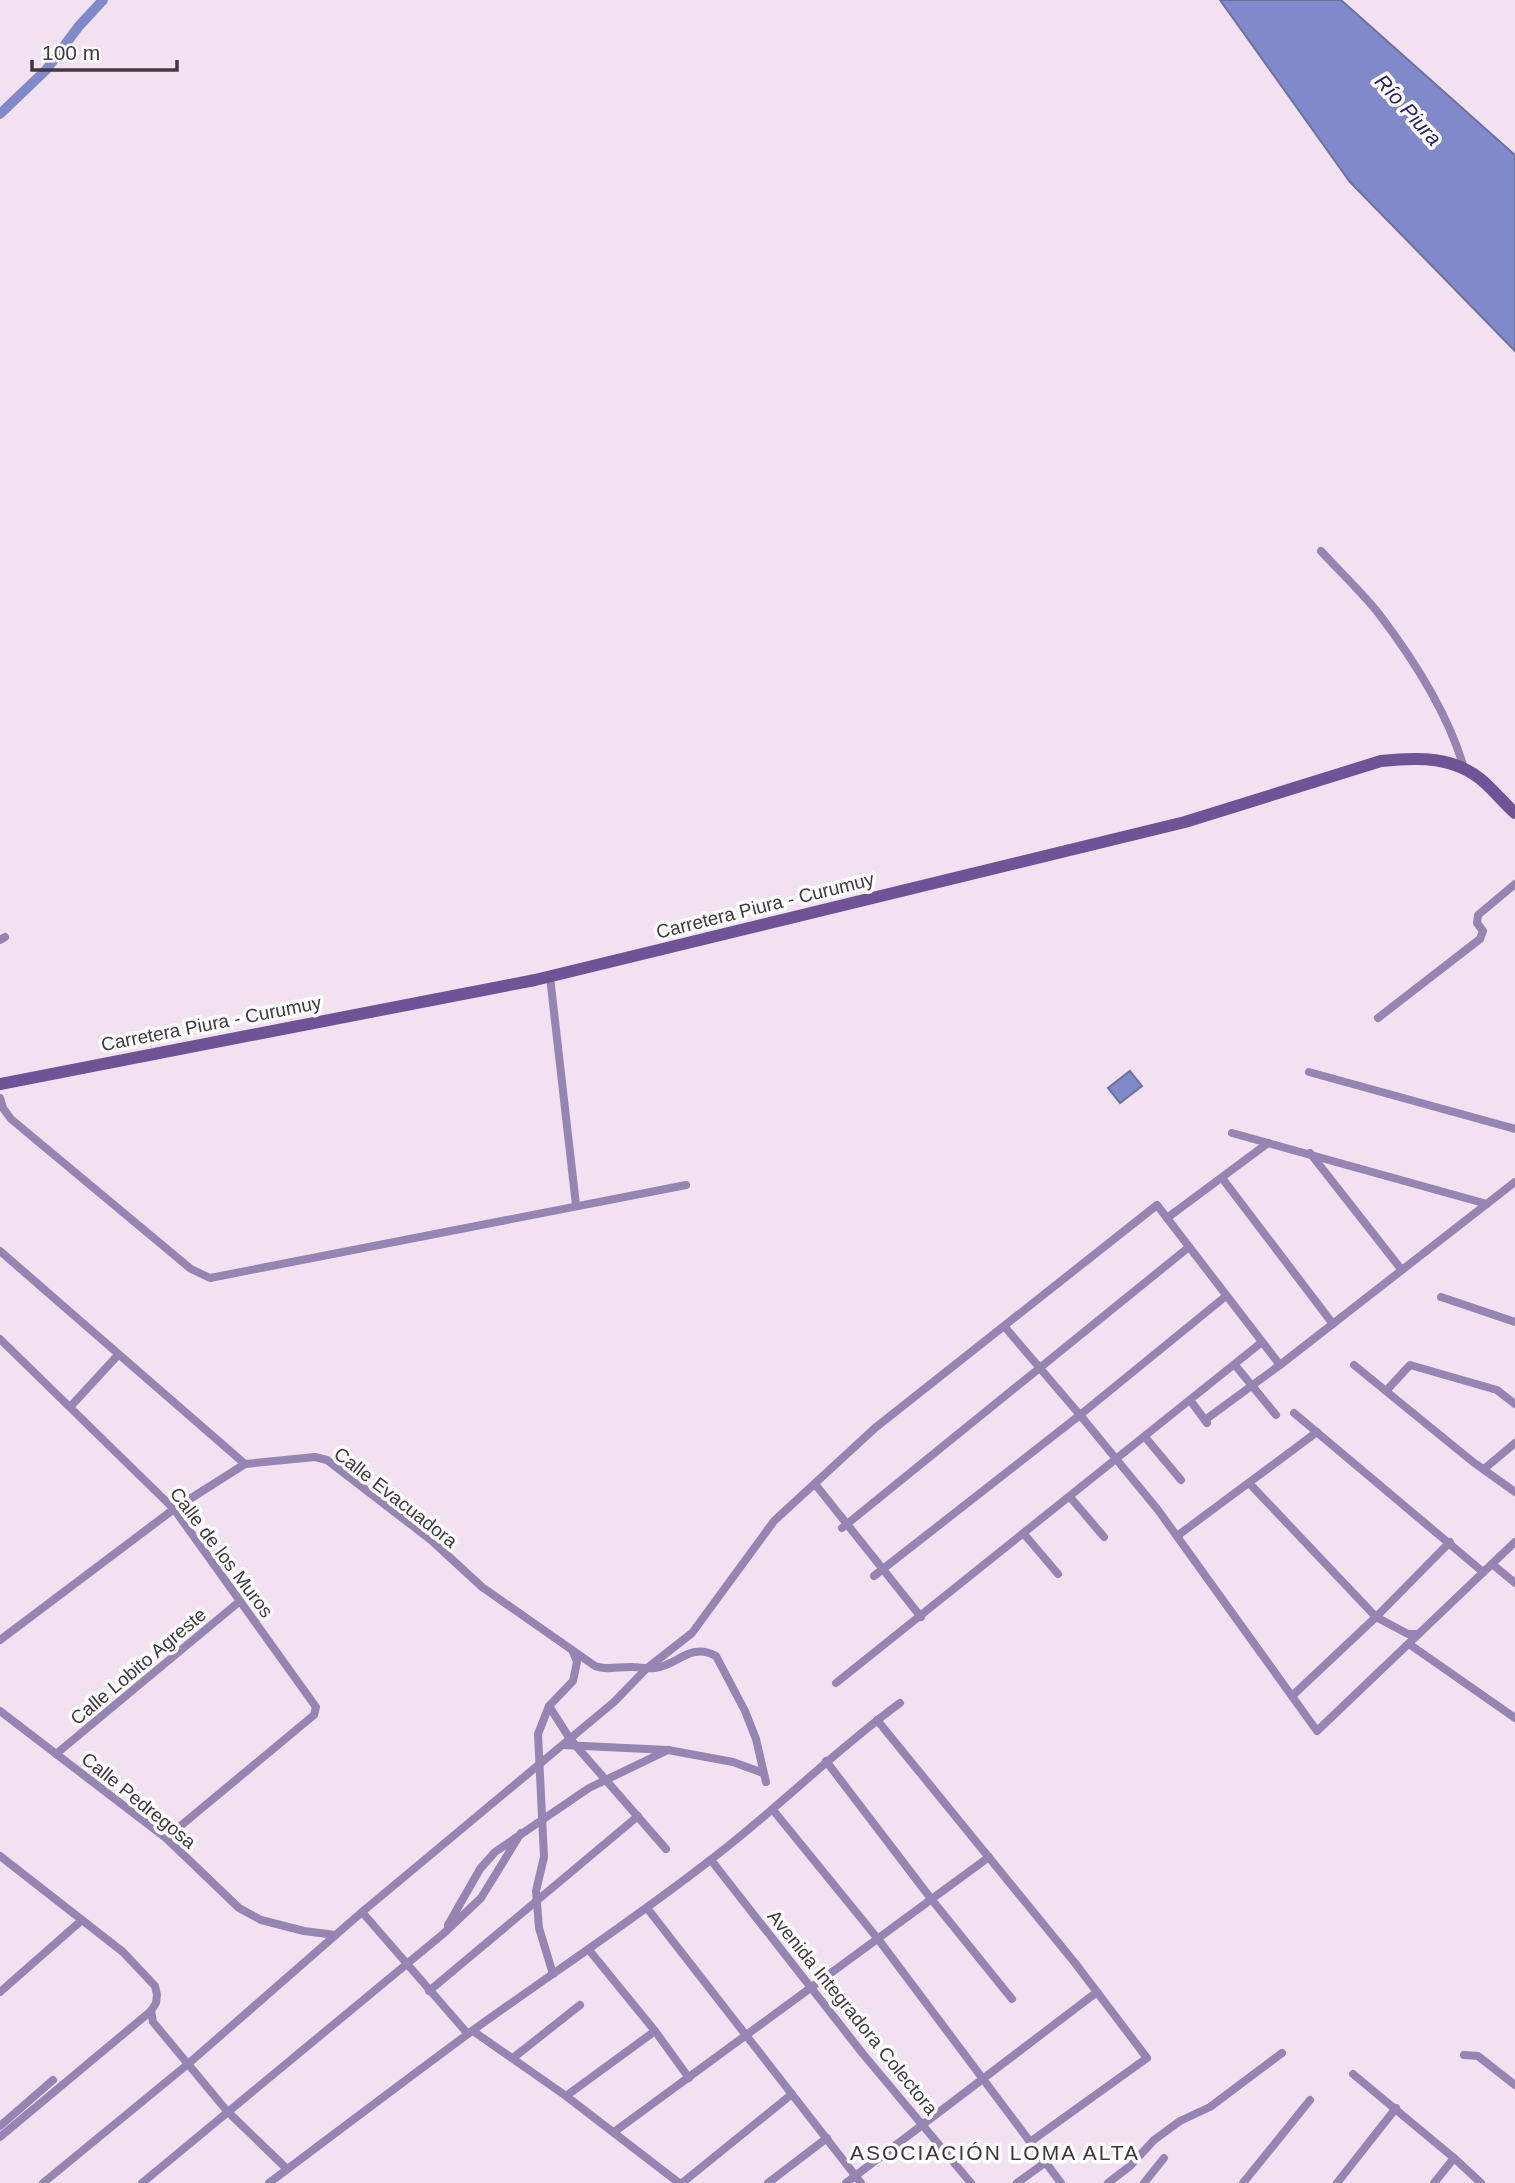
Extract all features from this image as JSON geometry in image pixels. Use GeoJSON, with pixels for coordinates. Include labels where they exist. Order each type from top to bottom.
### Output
{"type":"FeatureCollection","features":[{"type":"Feature","properties":{"kind":"main road","name":"Carretera Piura - Curumuy"},"geometry":{"type":"LineString","coordinates":[[0,1084],[550,977],[1185,822],[1381,761],[1413,758],[1443,761],[1464,768],[1482,780],[1515,813]]}},
{"type":"Feature","properties":{"kind":"street"},"geometry":{"type":"LineString","coordinates":[[1321,551],[1378,613],[1411,661],[1454,735],[1464,768]]}},
{"type":"Feature","properties":{"kind":"street"},"geometry":{"type":"LineString","coordinates":[[1378,1018],[1480,939],[1483,932],[1477,923],[1478,915],[1515,884]]}},
{"type":"Feature","properties":{"kind":"street"},"geometry":{"type":"LineString","coordinates":[[550,977],[576,1205]]}},
{"type":"Feature","properties":{"kind":"street"},"geometry":{"type":"LineString","coordinates":[[1309,1072],[1515,1129]]}},
{"type":"Feature","properties":{"kind":"street"},"geometry":{"type":"LineString","coordinates":[[0,1098],[11,1119],[191,1269],[210,1278],[686,1185]]}},
{"type":"Feature","properties":{"kind":"street"},"geometry":{"type":"LineString","coordinates":[[1232,1133],[1487,1205]]}},
{"type":"Feature","properties":{"kind":"street"},"geometry":{"type":"LineString","coordinates":[[1167,1219],[1268,1143]]}},
{"type":"Feature","properties":{"kind":"street"},"geometry":{"type":"LineString","coordinates":[[1309,1153],[1401,1269]]}},
{"type":"Feature","properties":{"kind":"street"},"geometry":{"type":"LineString","coordinates":[[1222,1178],[1333,1324]]}},
{"type":"Feature","properties":{"kind":"street"},"geometry":{"type":"LineString","coordinates":[[1190,1401],[1207,1422],[1251,1385],[1515,1182]]}},
{"type":"Feature","properties":{"kind":"street"},"geometry":{"type":"LineString","coordinates":[[43,2183],[188,2064],[362,1912],[540,1764],[570,1743],[646,1669],[692,1633],[774,1521],[875,1428],[1157,1205],[1280,1365]]}},
{"type":"Feature","properties":{"kind":"street"},"geometry":{"type":"LineString","coordinates":[[845,1525],[1189,1247]]}},
{"type":"Feature","properties":{"kind":"street"},"geometry":{"type":"LineString","coordinates":[[0,1251],[245,1464],[174,1509],[0,1640]]}},
{"type":"Feature","properties":{"kind":"street"},"geometry":{"type":"LineString","coordinates":[[874,1576],[1080,1415],[1226,1296]]}},
{"type":"Feature","properties":{"kind":"street"},"geometry":{"type":"LineString","coordinates":[[1441,1297],[1515,1322]]}},
{"type":"Feature","properties":{"kind":"street"},"geometry":{"type":"LineString","coordinates":[[1004,1326],[1177,1536],[1317,1731],[1515,1542]]}},
{"type":"Feature","properties":{"kind":"street","name":"Calle de los Muros"},"geometry":{"type":"LineString","coordinates":[[0,1339],[174,1509],[316,1707],[314,1715],[166,1838]]}},
{"type":"Feature","properties":{"kind":"street"},"geometry":{"type":"LineString","coordinates":[[836,1683],[1262,1342]]}},
{"type":"Feature","properties":{"kind":"street"},"geometry":{"type":"LineString","coordinates":[[71,1406],[118,1355]]}},
{"type":"Feature","properties":{"kind":"street"},"geometry":{"type":"LineString","coordinates":[[1235,1365],[1276,1415]]}},
{"type":"Feature","properties":{"kind":"street"},"geometry":{"type":"LineString","coordinates":[[1353,1365],[1515,1492]]}},
{"type":"Feature","properties":{"kind":"street"},"geometry":{"type":"LineString","coordinates":[[1386,1391],[1410,1365],[1497,1390],[1515,1404]]}},
{"type":"Feature","properties":{"kind":"street"},"geometry":{"type":"LineString","coordinates":[[1294,1413],[1483,1572]]}},
{"type":"Feature","properties":{"kind":"street"},"geometry":{"type":"LineString","coordinates":[[1177,1536],[1317,1432]]}},
{"type":"Feature","properties":{"kind":"street"},"geometry":{"type":"LineString","coordinates":[[1145,1437],[1181,1480]]}},
{"type":"Feature","properties":{"kind":"street"},"geometry":{"type":"LineString","coordinates":[[1484,1469],[1515,1443]]}},
{"type":"Feature","properties":{"kind":"street","name":"Calle Evacuadora"},"geometry":{"type":"LineString","coordinates":[[245,1464],[316,1457],[327,1460],[431,1540],[482,1587],[594,1666],[604,1669],[646,1669]]}},
{"type":"Feature","properties":{"kind":"street"},"geometry":{"type":"LineString","coordinates":[[1249,1483],[1376,1617],[1408,1634],[1418,1634]]}},
{"type":"Feature","properties":{"kind":"street"},"geometry":{"type":"LineString","coordinates":[[815,1484],[921,1617]]}},
{"type":"Feature","properties":{"kind":"street"},"geometry":{"type":"LineString","coordinates":[[1070,1497],[1104,1537]]}},
{"type":"Feature","properties":{"kind":"street"},"geometry":{"type":"LineString","coordinates":[[1024,1534],[1058,1574]]}},
{"type":"Feature","properties":{"kind":"street"},"geometry":{"type":"LineString","coordinates":[[1292,1696],[1450,1542]]}},
{"type":"Feature","properties":{"kind":"street"},"geometry":{"type":"LineString","coordinates":[[1492,1564],[1515,1583]]}},
{"type":"Feature","properties":{"kind":"street","name":"Calle Lobito Agreste"},"geometry":{"type":"LineString","coordinates":[[56,1755],[240,1601]]}},
{"type":"Feature","properties":{"kind":"street"},"geometry":{"type":"LineString","coordinates":[[1409,1644],[1515,1718]]}},
{"type":"Feature","properties":{"kind":"street"},"geometry":{"type":"LineString","coordinates":[[553,1973],[539,1928],[536,1891],[544,1857],[538,1734],[549,1706],[573,1681],[577,1662],[572,1649]]}},
{"type":"Feature","properties":{"kind":"street"},"geometry":{"type":"LineString","coordinates":[[570,1743],[668,1750],[733,1762],[764,1778],[756,1739],[746,1711],[716,1657],[708,1652],[689,1653],[657,1668],[646,1669]]}},
{"type":"Feature","properties":{"kind":"street"},"geometry":{"type":"LineString","coordinates":[[269,2183],[471,2032],[711,1860],[773,1810],[826,1761],[900,1703]]}},
{"type":"Feature","properties":{"kind":"street"},"geometry":{"type":"LineString","coordinates":[[549,1706],[570,1743],[666,1849]]}},
{"type":"Feature","properties":{"kind":"street","name":"Calle Pedregosa"},"geometry":{"type":"LineString","coordinates":[[0,1711],[166,1838],[239,1909],[255,1917],[304,1931],[335,1935]]}},
{"type":"Feature","properties":{"kind":"street"},"geometry":{"type":"LineString","coordinates":[[877,1720],[1147,2057],[1030,2142]]}},
{"type":"Feature","properties":{"kind":"street"},"geometry":{"type":"LineString","coordinates":[[443,1934],[480,1869],[495,1852],[589,1788],[668,1750]]}},
{"type":"Feature","properties":{"kind":"street"},"geometry":{"type":"LineString","coordinates":[[826,1761],[1012,1999]]}},
{"type":"Feature","properties":{"kind":"street"},"geometry":{"type":"LineString","coordinates":[[773,1810],[878,1939],[1061,2183]]}},
{"type":"Feature","properties":{"kind":"street"},"geometry":{"type":"LineString","coordinates":[[429,1991],[638,1816]]}},
{"type":"Feature","properties":{"kind":"street"},"geometry":{"type":"LineString","coordinates":[[142,2183],[443,1934],[481,1898],[521,1833]]}},
{"type":"Feature","properties":{"kind":"street"},"geometry":{"type":"LineString","coordinates":[[0,1856],[124,1952],[155,1986],[157,1995],[151,2011],[0,2137]]}},
{"type":"Feature","properties":{"kind":"street"},"geometry":{"type":"LineString","coordinates":[[614,2132],[989,1857]]}},
{"type":"Feature","properties":{"kind":"street","name":"Avenida Integradora Colectora"},"geometry":{"type":"LineString","coordinates":[[711,1860],[811,1988],[971,2183]]}},
{"type":"Feature","properties":{"kind":"street"},"geometry":{"type":"LineString","coordinates":[[647,1908],[858,2179]]}},
{"type":"Feature","properties":{"kind":"street"},"geometry":{"type":"LineString","coordinates":[[362,1912],[429,1991],[471,2032],[566,2096],[680,2183],[792,2094]]}},
{"type":"Feature","properties":{"kind":"street"},"geometry":{"type":"LineString","coordinates":[[0,1992],[82,1920]]}},
{"type":"Feature","properties":{"kind":"street"},"geometry":{"type":"LineString","coordinates":[[589,1950],[655,2031],[689,2078]]}},
{"type":"Feature","properties":{"kind":"street"},"geometry":{"type":"LineString","coordinates":[[846,2183],[858,2179],[924,2124],[1097,1992]]}},
{"type":"Feature","properties":{"kind":"street"},"geometry":{"type":"LineString","coordinates":[[513,2058],[580,2005]]}},
{"type":"Feature","properties":{"kind":"street"},"geometry":{"type":"LineString","coordinates":[[151,2011],[153,2022],[227,2111],[287,2169]]}},
{"type":"Feature","properties":{"kind":"street"},"geometry":{"type":"LineString","coordinates":[[566,2096],[655,2031]]}},
{"type":"Feature","properties":{"kind":"street"},"geometry":{"type":"LineString","coordinates":[[1108,2183],[1180,2121],[1210,2107],[1283,2053]]}},
{"type":"Feature","properties":{"kind":"street"},"geometry":{"type":"LineString","coordinates":[[1464,2055],[1478,2056],[1515,2085]]}},
{"type":"Feature","properties":{"kind":"street"},"geometry":{"type":"LineString","coordinates":[[1353,2074],[1481,2183]]}},
{"type":"Feature","properties":{"kind":"street"},"geometry":{"type":"LineString","coordinates":[[0,2126],[53,2080]]}},
{"type":"Feature","properties":{"kind":"street"},"geometry":{"type":"LineString","coordinates":[[1243,2183],[1310,2100]]}},
{"type":"Feature","properties":{"kind":"street"},"geometry":{"type":"LineString","coordinates":[[1337,2183],[1396,2108]]}},
{"type":"Feature","properties":{"kind":"street"},"geometry":{"type":"LineString","coordinates":[[768,2183],[827,2138]]}},
{"type":"Feature","properties":{"kind":"street"},"geometry":{"type":"LineString","coordinates":[[1144,2183],[1164,2158]]}},
{"type":"Feature","properties":{"kind":"street"},"geometry":{"type":"LineString","coordinates":[[1434,2183],[1454,2158]]}},
{"type":"Feature","properties":{"kind":"street"},"geometry":{"type":"LineString","coordinates":[[1017,2183],[1046,2162]]}},
{"type":"Feature","properties":{"kind":"water","name":"Río Piura"},"geometry":{"type":"Polygon","coordinates":[[[1220,0],[1341,0],[1515,155],[1515,351],[1350,182],[1220,0]]]}},
{"type":"Feature","properties":{"kind":"water"},"geometry":{"type":"Polygon","coordinates":[[[1130,1071],[1142,1086],[1120,1103],[1108,1088],[1130,1071]]]}},
{"type":"Feature","properties":{"kind":"waterway"},"geometry":{"type":"LineString","coordinates":[[0,114],[46,70],[79,26],[103,0]]}},
{"type":"Feature","properties":{"kind":"district","name":"ASOCIACIÓN LOMA ALTA"},"geometry":{"type":"Point","coordinates":[995,2153]}}]}
